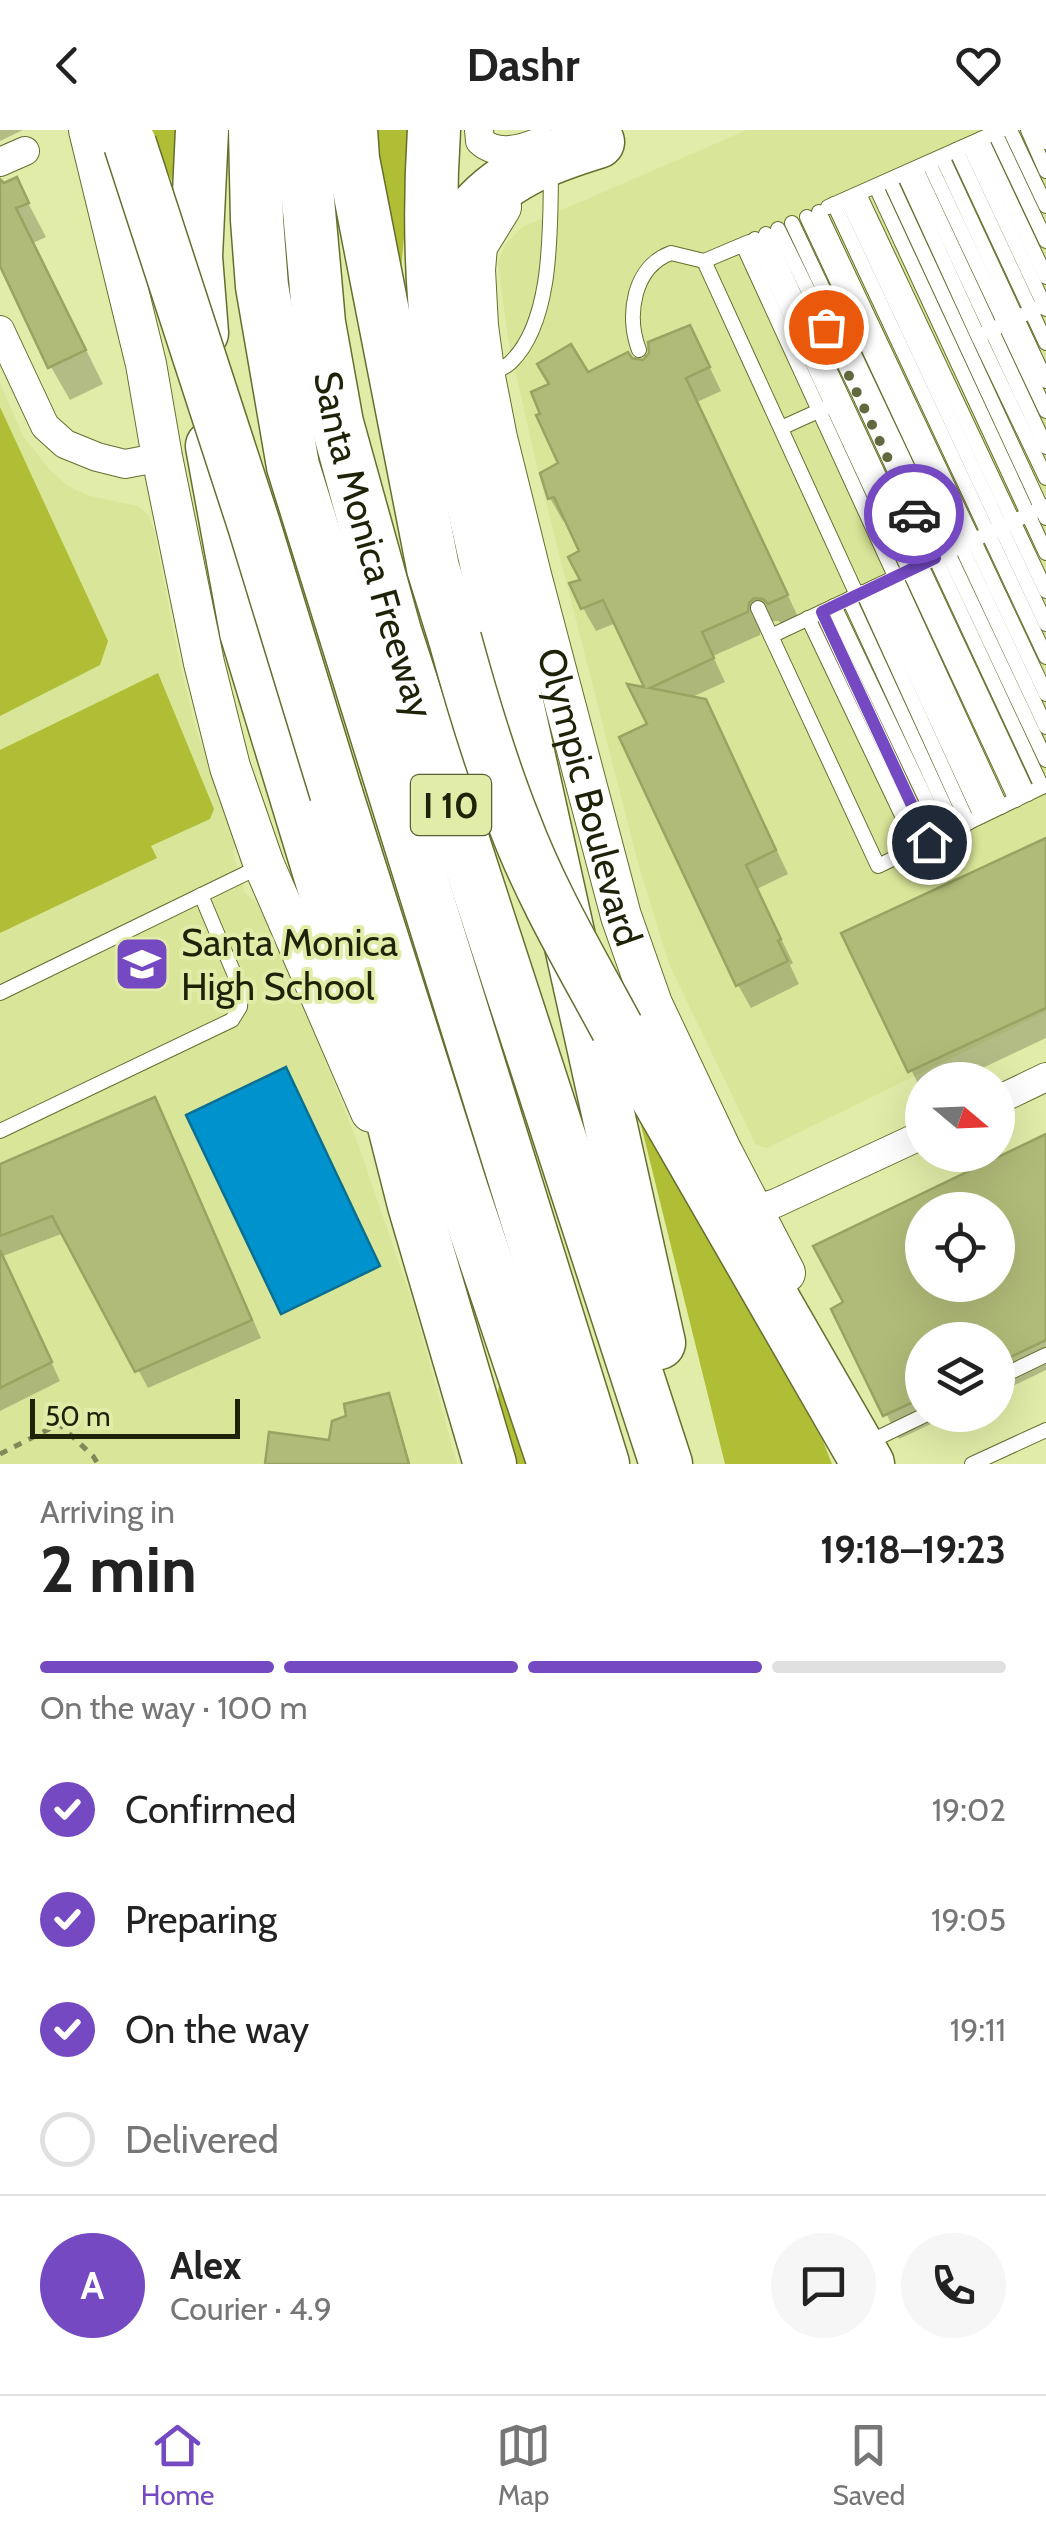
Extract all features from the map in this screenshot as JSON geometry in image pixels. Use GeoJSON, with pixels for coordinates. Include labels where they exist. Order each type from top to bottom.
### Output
{"type":"FeatureCollection","features":[{"type":"Feature","properties":{"kind":"highway"},"geometry":{"type":"LineString","coordinates":[[202,130],[196,257],[212,446],[246,632],[382,1079],[414,1205],[490,1464]]}},
{"type":"Feature","properties":{"kind":"highway","name":"Santa Monica Freeway"},"geometry":{"type":"LineString","coordinates":[[255,130],[256,220],[262,286],[292,466],[603,1464]]}},
{"type":"Feature","properties":{"kind":"highway","name":"Santa Monica Freeway"},"geometry":{"type":"LineString","coordinates":[[306,130],[319,323],[342,442],[394,632],[667,1464]]}},
{"type":"Feature","properties":{"kind":"highway"},"geometry":{"type":"LineString","coordinates":[[351,130],[432,568],[484,740],[515,826],[554,910],[617,1028],[864,1455]]}},
{"type":"Feature","properties":{"kind":"highway"},"geometry":{"type":"LineString","coordinates":[[434,130],[431,284],[440,352],[658,1343],[667,1464]]}},
{"type":"Feature","properties":{"kind":"highway"},"geometry":{"type":"LineString","coordinates":[[431,284],[467,218],[489,194],[517,173],[598,134]]}},
{"type":"Feature","properties":{"kind":"highway"},"geometry":{"type":"LineString","coordinates":[[115,135],[248,506],[462,1190],[554,1464]]}},
{"type":"Feature","properties":{"kind":"main road","name":"Olympic Boulevard"},"geometry":{"type":"LineString","coordinates":[[598,134],[576,160],[524,186],[501,208],[477,246],[478,326],[497,438],[621,916],[652,1004],[721,1150],[822,1347],[864,1455]]}},
{"type":"Feature","properties":{"kind":"main road"},"geometry":{"type":"LineString","coordinates":[[115,135],[162,458],[230,767],[264,865],[414,1205]]}},
{"type":"Feature","properties":{"kind":"street"},"geometry":{"type":"LineString","coordinates":[[479,130],[480,141],[488,149],[502,151],[598,134]]}},
{"type":"Feature","properties":{"kind":"street"},"geometry":{"type":"LineString","coordinates":[[0,330],[45,426],[65,444],[97,458],[125,464],[162,458]]}},
{"type":"Feature","properties":{"kind":"street"},"geometry":{"type":"LineString","coordinates":[[1015,1092],[1046,1077]]}},
{"type":"Feature","properties":{"kind":"street"},"geometry":{"type":"LineString","coordinates":[[753,1210],[905,1143]]}},
{"type":"Feature","properties":{"kind":"lane"},"geometry":{"type":"LineString","coordinates":[[1028,130],[1046,170]]}},
{"type":"Feature","properties":{"kind":"lane"},"geometry":{"type":"LineString","coordinates":[[1040,130],[1046,142]]}},
{"type":"Feature","properties":{"kind":"lane"},"geometry":{"type":"LineString","coordinates":[[640,350],[634,336],[632,309],[651,265],[671,253],[704,262],[948,155]]}},
{"type":"Feature","properties":{"kind":"lane"},"geometry":{"type":"LineString","coordinates":[[948,155],[1046,206]]}},
{"type":"Feature","properties":{"kind":"lane"},"geometry":{"type":"LineString","coordinates":[[948,155],[1046,241]]}},
{"type":"Feature","properties":{"kind":"lane"},"geometry":{"type":"LineString","coordinates":[[948,155],[1046,278]]}},
{"type":"Feature","properties":{"kind":"lane"},"geometry":{"type":"LineString","coordinates":[[948,155],[1042,307],[1046,343]]}},
{"type":"Feature","properties":{"kind":"lane"},"geometry":{"type":"LineString","coordinates":[[948,155],[1046,624]]}},
{"type":"Feature","properties":{"kind":"lane"},"geometry":{"type":"LineString","coordinates":[[948,155],[984,333],[1046,478]]}},
{"type":"Feature","properties":{"kind":"lane"},"geometry":{"type":"LineString","coordinates":[[948,155],[984,333],[1046,447]]}},
{"type":"Feature","properties":{"kind":"lane"},"geometry":{"type":"LineString","coordinates":[[485,377],[509,365],[525,344],[540,312],[550,228],[551,174]]}},
{"type":"Feature","properties":{"kind":"lane"},"geometry":{"type":"LineString","coordinates":[[847,199],[877,383],[889,580],[961,826]]}},
{"type":"Feature","properties":{"kind":"lane"},"geometry":{"type":"LineString","coordinates":[[847,199],[877,383],[889,580],[961,826]]}},
{"type":"Feature","properties":{"kind":"lane"},"geometry":{"type":"LineString","coordinates":[[780,229],[877,383],[1023,518],[1046,554]]}},
{"type":"Feature","properties":{"kind":"lane"},"geometry":{"type":"LineString","coordinates":[[780,229],[877,383],[1023,518],[1046,590]]}},
{"type":"Feature","properties":{"kind":"lane"},"geometry":{"type":"LineString","coordinates":[[780,229],[877,383],[889,580],[961,826]]}},
{"type":"Feature","properties":{"kind":"lane"},"geometry":{"type":"LineString","coordinates":[[780,229],[877,383],[889,580],[961,826]]}},
{"type":"Feature","properties":{"kind":"lane"},"geometry":{"type":"LineString","coordinates":[[704,262],[780,428],[1033,792]]}},
{"type":"Feature","properties":{"kind":"lane"},"geometry":{"type":"LineString","coordinates":[[780,428],[1042,307]]}},
{"type":"Feature","properties":{"kind":"lane"},"geometry":{"type":"LineString","coordinates":[[984,333],[1046,382]]}},
{"type":"Feature","properties":{"kind":"lane"},"geometry":{"type":"LineString","coordinates":[[984,333],[1046,412]]}},
{"type":"Feature","properties":{"kind":"lane"},"geometry":{"type":"LineString","coordinates":[[771,636],[1023,518]]}},
{"type":"Feature","properties":{"kind":"lane"},"geometry":{"type":"LineString","coordinates":[[1023,518],[1046,658]]}},
{"type":"Feature","properties":{"kind":"lane"},"geometry":{"type":"LineString","coordinates":[[889,580],[1046,694]]}},
{"type":"Feature","properties":{"kind":"lane"},"geometry":{"type":"LineString","coordinates":[[889,580],[1046,727]]}},
{"type":"Feature","properties":{"kind":"lane"},"geometry":{"type":"LineString","coordinates":[[889,580],[1046,760]]}},
{"type":"Feature","properties":{"kind":"lane"},"geometry":{"type":"LineString","coordinates":[[889,580],[1033,792]]}},
{"type":"Feature","properties":{"kind":"lane"},"geometry":{"type":"LineString","coordinates":[[758,608],[878,866],[1033,792]]}},
{"type":"Feature","properties":{"kind":"lane"},"geometry":{"type":"LineString","coordinates":[[0,992],[264,865]]}},
{"type":"Feature","properties":{"kind":"lane"},"geometry":{"type":"LineString","coordinates":[[0,1131],[232,1020],[240,1007],[241,990],[200,896]]}},
{"type":"Feature","properties":{"kind":"lane"},"geometry":{"type":"LineString","coordinates":[[1015,1370],[1046,1355]]}},
{"type":"Feature","properties":{"kind":"lane"},"geometry":{"type":"LineString","coordinates":[[864,1455],[905,1428]]}},
{"type":"Feature","properties":{"kind":"lane"},"geometry":{"type":"LineString","coordinates":[[972,1464],[1046,1430]]}},
{"type":"Feature","properties":{"kind":"path"},"geometry":{"type":"LineString","coordinates":[[0,1454],[59,1424],[98,1464]]}},
{"type":"Feature","properties":{"kind":"shaded area"},"geometry":{"type":"Polygon","coordinates":[[[747,130],[1046,130],[1046,1012],[943,1062],[905,1062],[905,1081],[767,1148],[756,1145],[669,964],[638,863],[508,339],[498,263],[505,245],[522,227],[747,130]]]}},
{"type":"Feature","properties":{"kind":"shaded area","name":"Santa Monica High School"},"geometry":{"type":"Polygon","coordinates":[[[0,383],[23,436],[68,486],[89,496],[138,506],[148,515],[196,729],[235,844],[233,854],[245,893],[257,903],[357,1141],[414,1307],[457,1464],[0,1464],[0,383]]]}},
{"type":"Feature","properties":{"kind":"green space"},"geometry":{"type":"Polygon","coordinates":[[[149,130],[177,130],[172,181],[151,137],[149,130]]]}},
{"type":"Feature","properties":{"kind":"green space"},"geometry":{"type":"Polygon","coordinates":[[[373,130],[414,130],[399,291],[373,130]]]}},
{"type":"Feature","properties":{"kind":"green space"},"geometry":{"type":"Polygon","coordinates":[[[0,407],[108,641],[100,665],[0,716],[0,407]]]}},
{"type":"Feature","properties":{"kind":"green space"},"geometry":{"type":"Polygon","coordinates":[[[158,673],[214,809],[210,819],[151,846],[157,858],[0,933],[0,750],[158,673]]]}},
{"type":"Feature","properties":{"kind":"green space"},"geometry":{"type":"Polygon","coordinates":[[[637,1109],[823,1441],[832,1464],[725,1464],[637,1109]]]}},
{"type":"Feature","properties":{"kind":"green space"},"geometry":{"type":"Polygon","coordinates":[[[501,1374],[531,1464],[516,1464],[497,1397],[501,1374]]]}},
{"type":"Feature","properties":{"kind":"water"},"geometry":{"type":"Polygon","coordinates":[[[286,1067],[380,1266],[281,1314],[186,1115],[286,1067]]]}},
{"type":"Feature","properties":{"kind":"building"},"geometry":{"type":"Polygon","coordinates":[[[17,177],[29,203],[16,208],[86,350],[48,368],[0,266],[0,179],[4,183],[17,177]]]}},
{"type":"Feature","properties":{"kind":"building"},"geometry":{"type":"Polygon","coordinates":[[[690,325],[710,367],[686,378],[788,595],[768,604],[754,598],[748,612],[702,632],[714,658],[650,688],[706,699],[776,850],[746,865],[788,961],[736,986],[619,737],[647,724],[627,684],[644,687],[603,600],[581,609],[569,583],[580,580],[568,557],[579,551],[554,497],[548,499],[540,473],[558,463],[536,415],[540,414],[531,392],[549,384],[537,364],[571,344],[588,372],[628,352],[632,358],[643,360],[649,353],[648,342],[690,325]]]}},
{"type":"Feature","properties":{"kind":"building"},"geometry":{"type":"Polygon","coordinates":[[[1046,838],[1046,1008],[930,1062],[905,1062],[905,1066],[841,933],[1046,838]]]}},
{"type":"Feature","properties":{"kind":"building"},"geometry":{"type":"Polygon","coordinates":[[[155,1097],[252,1320],[135,1372],[52,1216],[0,1236],[0,1164],[155,1097]]]}},
{"type":"Feature","properties":{"kind":"building"},"geometry":{"type":"Polygon","coordinates":[[[1046,1134],[1046,1340],[1015,1355],[1015,1322],[905,1322],[905,1406],[883,1416],[831,1309],[843,1302],[813,1246],[905,1202],[905,1302],[1015,1302],[1015,1192],[925,1192],[967,1172],[1015,1172],[1015,1149],[1046,1134]]]}},
{"type":"Feature","properties":{"kind":"building"},"geometry":{"type":"Polygon","coordinates":[[[0,1250],[52,1362],[0,1388],[0,1250]]]}},
{"type":"Feature","properties":{"kind":"building"},"geometry":{"type":"Polygon","coordinates":[[[389,1393],[409,1464],[265,1464],[269,1432],[329,1440],[332,1421],[346,1416],[344,1404],[389,1393]]]}},
{"type":"Feature","properties":{"kind":"way so far"},"geometry":{"type":"LineString","coordinates":[[826,327],[914,514]]}},
{"type":"Feature","properties":{"kind":"place","name":"Santa Monica High School"},"geometry":{"type":"Point","coordinates":[142,964]}},
{"type":"Feature","properties":{"kind":"route"},"geometry":{"type":"LineString","coordinates":[[914,514],[935,558],[822,612],[929,842]]}}]}
